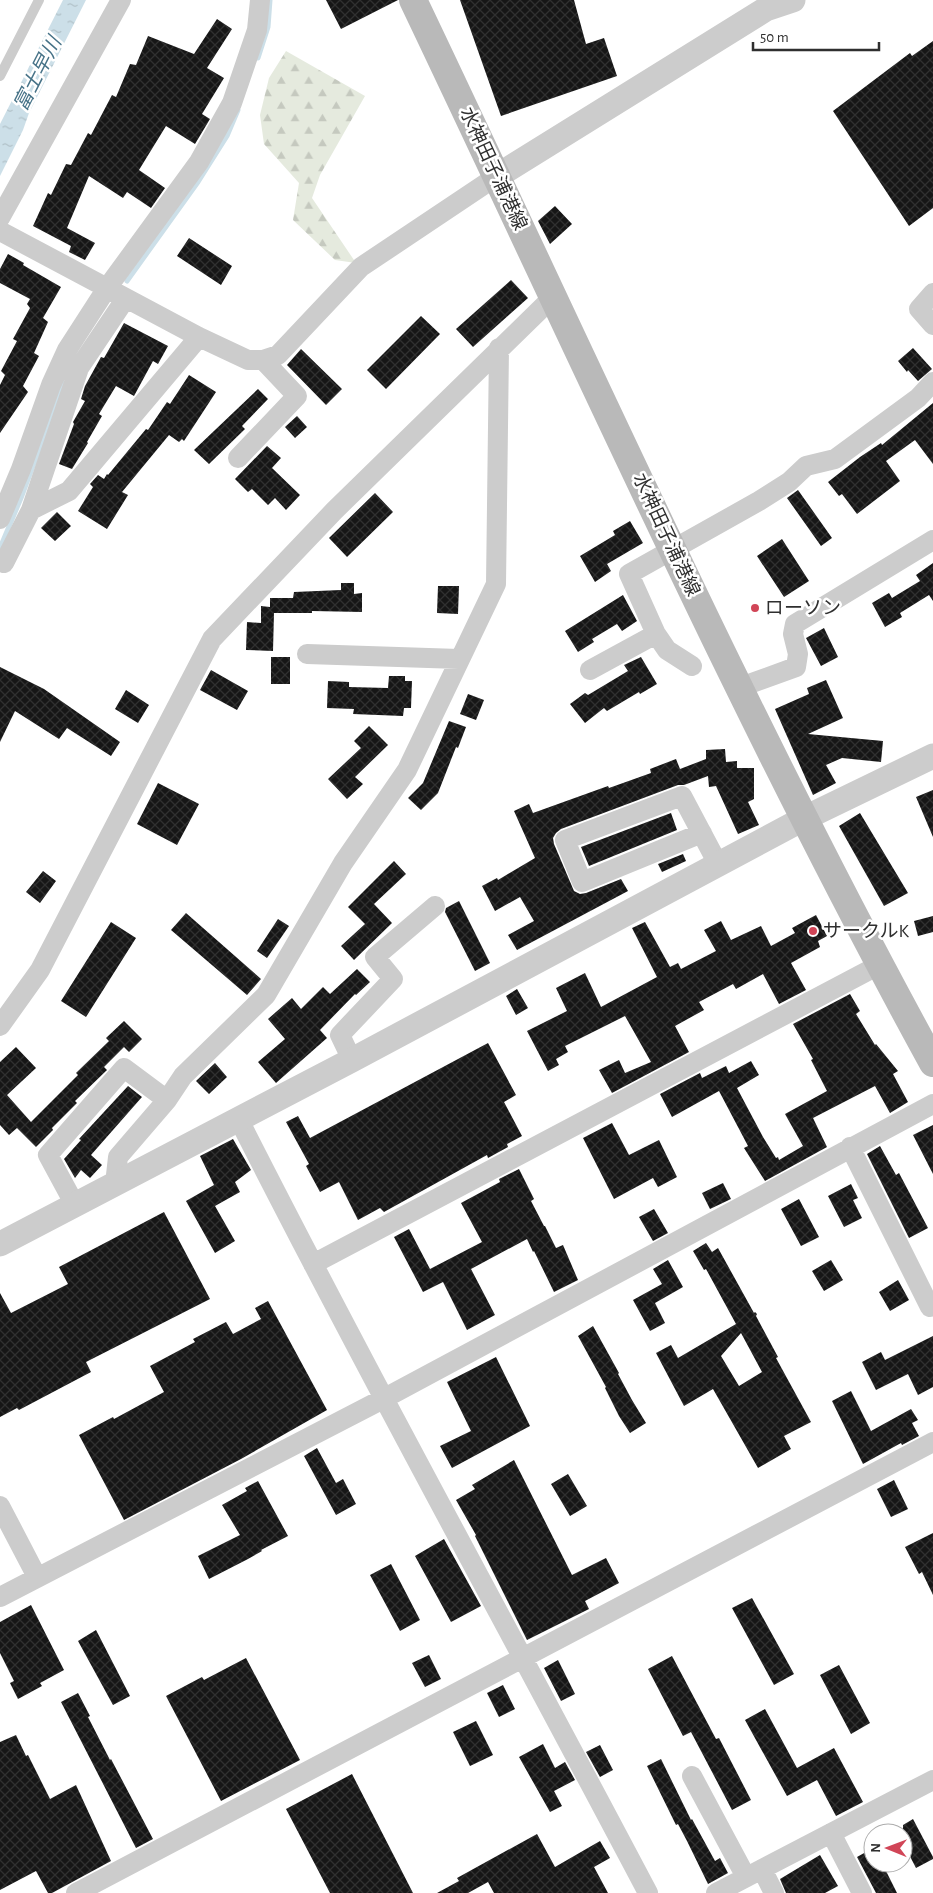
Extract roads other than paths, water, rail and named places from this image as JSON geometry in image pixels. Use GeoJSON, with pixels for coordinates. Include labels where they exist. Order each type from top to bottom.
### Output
{"type":"FeatureCollection","features":[{"type":"Feature","properties":{"kind":"main road","name":"水神田子浦港線"},"geometry":{"type":"LineString","coordinates":[[413,0],[738,688],[803,819],[879,965],[933,1063]]}},
{"type":"Feature","properties":{"kind":"street"},"geometry":{"type":"LineString","coordinates":[[0,218],[122,0]]}},
{"type":"Feature","properties":{"kind":"street"},"geometry":{"type":"LineString","coordinates":[[0,519],[21,469],[55,376],[67,350],[107,288],[198,162],[232,104],[257,30],[260,0]]}},
{"type":"Feature","properties":{"kind":"street"},"geometry":{"type":"LineString","coordinates":[[0,232],[199,337],[248,360],[263,360],[278,355],[361,267],[497,176],[766,9],[793,0]]}},
{"type":"Feature","properties":{"kind":"street"},"geometry":{"type":"LineString","coordinates":[[933,293],[919,309],[933,325]]}},
{"type":"Feature","properties":{"kind":"street"},"geometry":{"type":"LineString","coordinates":[[0,1026],[40,970],[212,639],[334,511],[553,297]]}},
{"type":"Feature","properties":{"kind":"street"},"geometry":{"type":"LineString","coordinates":[[1,565],[31,510],[79,368],[126,298]]}},
{"type":"Feature","properties":{"kind":"street"},"geometry":{"type":"LineString","coordinates":[[31,510],[69,491],[199,337]]}},
{"type":"Feature","properties":{"kind":"street"},"geometry":{"type":"LineString","coordinates":[[115,1184],[118,1157],[167,1100],[183,1076],[266,995],[343,863],[407,770],[496,584],[499,348]]}},
{"type":"Feature","properties":{"kind":"street"},"geometry":{"type":"LineString","coordinates":[[238,458],[296,396],[263,360]]}},
{"type":"Feature","properties":{"kind":"street"},"geometry":{"type":"LineString","coordinates":[[692,666],[667,650],[656,634],[629,574],[758,501],[789,482],[806,466],[835,458],[918,398],[933,382]]}},
{"type":"Feature","properties":{"kind":"street"},"geometry":{"type":"LineString","coordinates":[[738,688],[796,667],[798,654],[793,634],[795,624],[933,540]]}},
{"type":"Feature","properties":{"kind":"street"},"geometry":{"type":"LineString","coordinates":[[590,670],[656,634]]}},
{"type":"Feature","properties":{"kind":"street"},"geometry":{"type":"LineString","coordinates":[[307,654],[459,659]]}},
{"type":"Feature","properties":{"kind":"street"},"geometry":{"type":"LineString","coordinates":[[0,1244],[239,1120],[803,819],[933,756]]}},
{"type":"Feature","properties":{"kind":"street"},"geometry":{"type":"LineString","coordinates":[[702,833],[582,882],[564,840],[682,796],[702,833],[718,864]]}},
{"type":"Feature","properties":{"kind":"street"},"geometry":{"type":"LineString","coordinates":[[352,1060],[340,1035],[393,980],[375,957],[436,906]]}},
{"type":"Feature","properties":{"kind":"street"},"geometry":{"type":"LineString","coordinates":[[312,1264],[879,965]]}},
{"type":"Feature","properties":{"kind":"street"},"geometry":{"type":"LineString","coordinates":[[75,1205],[48,1155],[102,1092],[124,1068],[167,1100]]}},
{"type":"Feature","properties":{"kind":"street"},"geometry":{"type":"LineString","coordinates":[[0,1597],[383,1399],[933,1104]]}},
{"type":"Feature","properties":{"kind":"street"},"geometry":{"type":"LineString","coordinates":[[239,1120],[383,1399],[524,1657],[648,1893]]}},
{"type":"Feature","properties":{"kind":"street"},"geometry":{"type":"LineString","coordinates":[[850,1147],[930,1307],[933,1305]]}},
{"type":"Feature","properties":{"kind":"street"},"geometry":{"type":"LineString","coordinates":[[76,1893],[933,1442]]}},
{"type":"Feature","properties":{"kind":"street"},"geometry":{"type":"LineString","coordinates":[[0,1506],[37,1577]]}},
{"type":"Feature","properties":{"kind":"street"},"geometry":{"type":"LineString","coordinates":[[692,1776],[754,1873],[774,1893]]}},
{"type":"Feature","properties":{"kind":"street"},"geometry":{"type":"LineString","coordinates":[[716,1893],[933,1780]]}},
{"type":"Feature","properties":{"kind":"street"},"geometry":{"type":"LineString","coordinates":[[831,1833],[862,1893]]}},
{"type":"Feature","properties":{"kind":"lane"},"geometry":{"type":"LineString","coordinates":[[0,76],[39,0]]}},
{"type":"Feature","properties":{"kind":"water","name":"富士早川"},"geometry":{"type":"Polygon","coordinates":[[[63,0],[86,0],[29,113],[23,130],[0,176],[0,124],[63,0]]]}},
{"type":"Feature","properties":{"kind":"waterway"},"geometry":{"type":"LineString","coordinates":[[258,58],[268,27],[270,0]]}},
{"type":"Feature","properties":{"kind":"waterway"},"geometry":{"type":"LineString","coordinates":[[127,281],[198,182],[227,136],[238,110]]}},
{"type":"Feature","properties":{"kind":"waterway"},"geometry":{"type":"LineString","coordinates":[[0,548],[64,383]]}},
{"type":"Feature","properties":{"kind":"place","name":"ローソン"},"geometry":{"type":"Point","coordinates":[755,608]}},
{"type":"Feature","properties":{"kind":"place","name":"サークルK"},"geometry":{"type":"Point","coordinates":[813,931]}}]}
